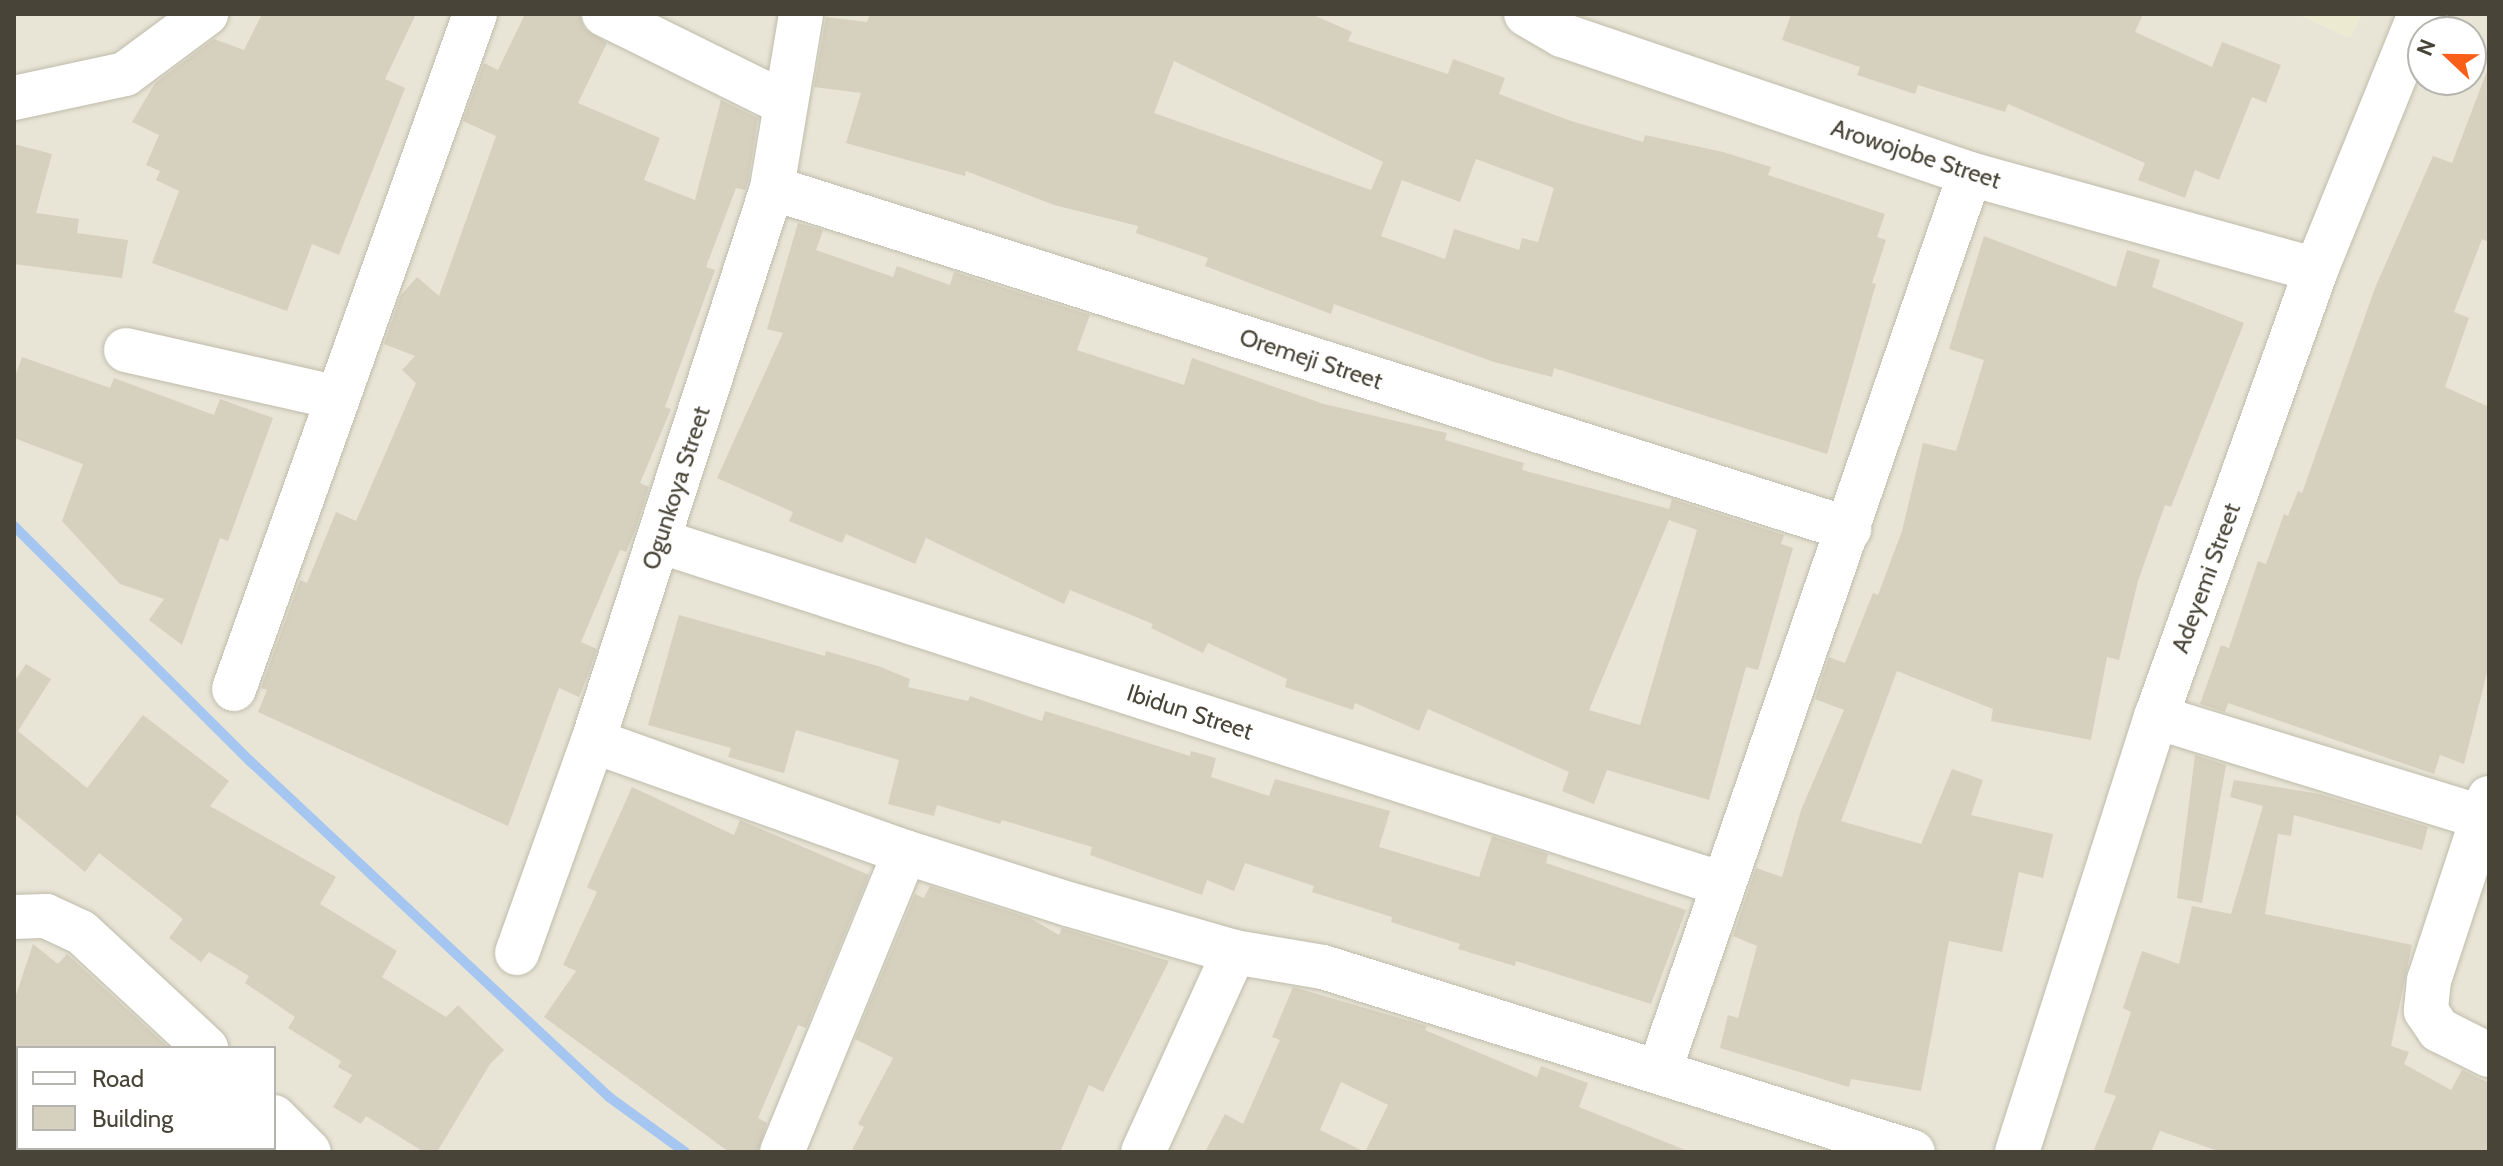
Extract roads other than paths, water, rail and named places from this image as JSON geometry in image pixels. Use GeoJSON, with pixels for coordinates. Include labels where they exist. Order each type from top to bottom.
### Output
{"type":"FeatureCollection","features":[{"type":"Feature","properties":{"kind":"street"},"geometry":{"type":"LineString","coordinates":[[14,98],[125,74],[206,14]]}},
{"type":"Feature","properties":{"kind":"street"},"geometry":{"type":"LineString","coordinates":[[234,689],[335,397],[475,14]]}},
{"type":"Feature","properties":{"kind":"street"},"geometry":{"type":"LineString","coordinates":[[604,14],[784,103]]}},
{"type":"Feature","properties":{"kind":"street","name":"Ogunkoya Street"},"geometry":{"type":"LineString","coordinates":[[517,953],[593,741],[772,188],[801,14]]}},
{"type":"Feature","properties":{"kind":"street","name":"Arowojobe Street"},"geometry":{"type":"LineString","coordinates":[[1526,14],[1562,35],[1970,174],[2316,270]]}},
{"type":"Feature","properties":{"kind":"street","name":"Adeyemi Street"},"geometry":{"type":"LineString","coordinates":[[2017,1152],[2156,717],[2316,270],[2420,14]]}},
{"type":"Feature","properties":{"kind":"street"},"geometry":{"type":"LineString","coordinates":[[1660,1069],[1970,174]]}},
{"type":"Feature","properties":{"kind":"street","name":"Oremeji Street"},"geometry":{"type":"LineString","coordinates":[[772,188],[1849,529]]}},
{"type":"Feature","properties":{"kind":"street"},"geometry":{"type":"LineString","coordinates":[[126,350],[335,397]]}},
{"type":"Feature","properties":{"kind":"street","name":"Ibidun Street"},"geometry":{"type":"LineString","coordinates":[[659,541],[1722,884]]}},
{"type":"Feature","properties":{"kind":"street"},"geometry":{"type":"LineString","coordinates":[[2156,717],[2485,808],[2429,980],[2426,1011],[2439,1030],[2489,1055]]}},
{"type":"Feature","properties":{"kind":"street"},"geometry":{"type":"LineString","coordinates":[[593,741],[905,852],[1234,952],[1323,967],[1660,1069],[1913,1152]]}},
{"type":"Feature","properties":{"kind":"street"},"geometry":{"type":"LineString","coordinates":[[782,1152],[905,852]]}},
{"type":"Feature","properties":{"kind":"street"},"geometry":{"type":"LineString","coordinates":[[14,917],[46,916],[81,932],[204,1046]]}},
{"type":"Feature","properties":{"kind":"street"},"geometry":{"type":"LineString","coordinates":[[1143,1152],[1234,952]]}},
{"type":"Feature","properties":{"kind":"street"},"geometry":{"type":"LineString","coordinates":[[276,1119],[309,1152]]}},
{"type":"Feature","properties":{"kind":"waterway"},"geometry":{"type":"LineString","coordinates":[[14,526],[250,761],[609,1097],[685,1152]]}}]}
